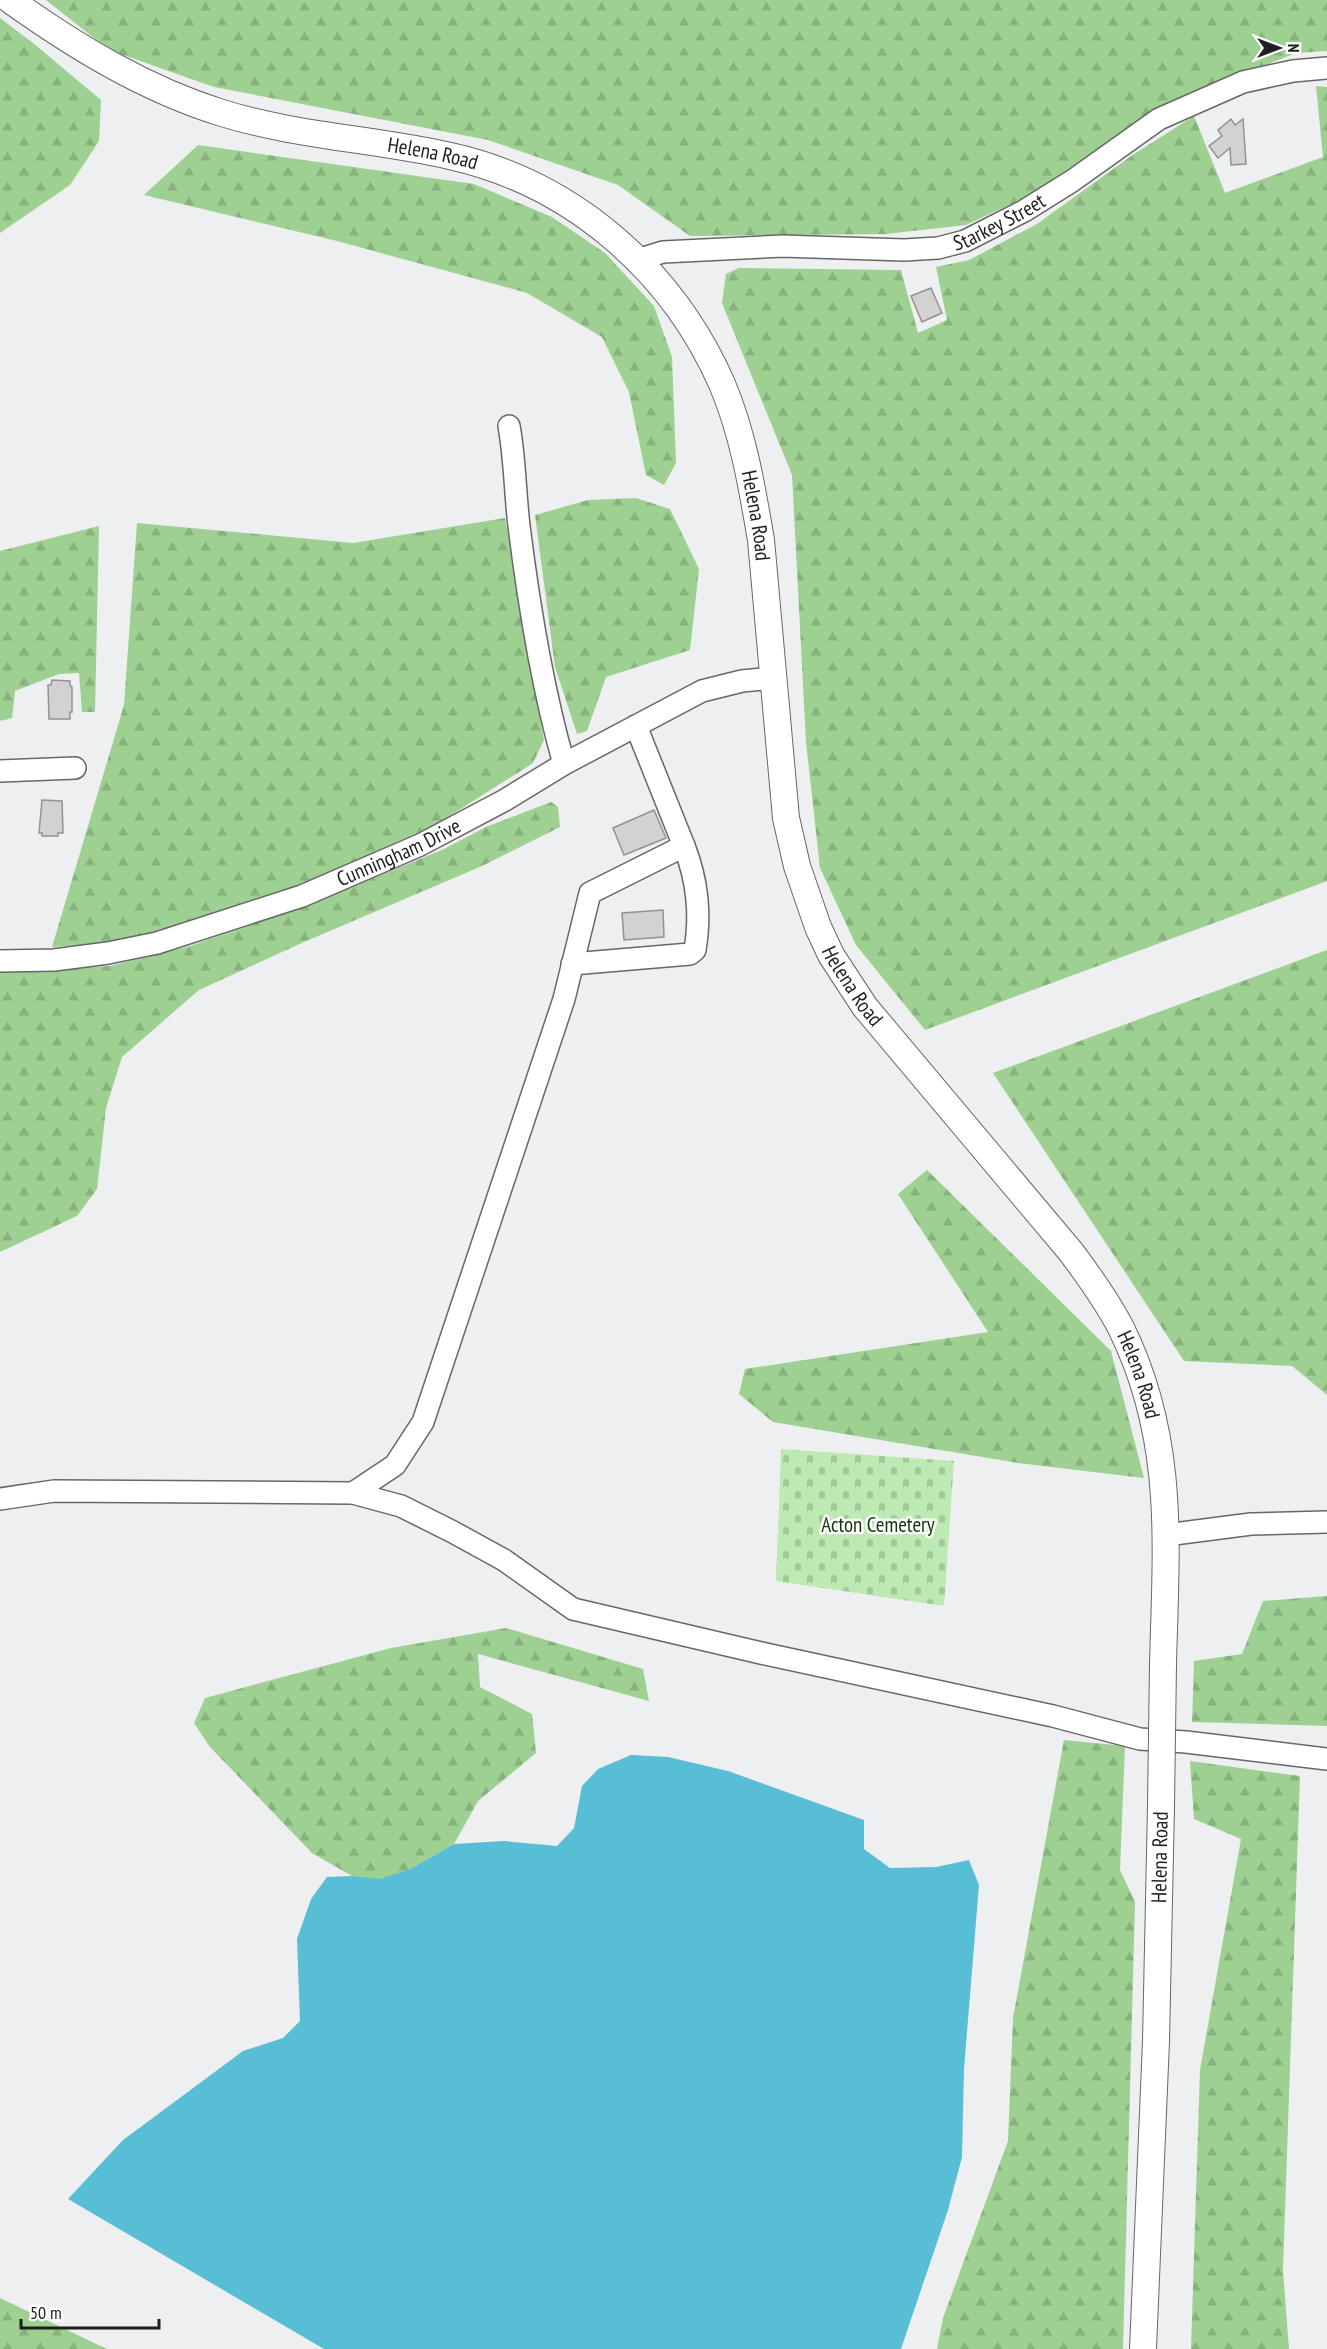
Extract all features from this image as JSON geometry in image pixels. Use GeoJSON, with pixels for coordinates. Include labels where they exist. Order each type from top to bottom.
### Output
{"type":"FeatureCollection","features":[{"type":"Feature","properties":{"kind":"main road","name":"Helena Road"},"geometry":{"type":"LineString","coordinates":[[10,0],[111,66],[201,106],[268,125],[452,157],[513,176],[563,201],[615,239],[661,285],[704,346],[723,385],[736,422],[754,497],[761,540],[786,818],[797,866],[818,927],[831,955],[865,1006],[1071,1252],[1097,1288],[1120,1326],[1138,1365],[1156,1426],[1164,1477],[1166,1535],[1155,2051],[1143,2349]]}},
{"type":"Feature","properties":{"kind":"street","name":"Starkey Street"},"geometry":{"type":"LineString","coordinates":[[637,260],[663,252],[782,246],[904,250],[938,248],[965,241],[1024,211],[1072,182],[1159,119],[1254,79],[1293,71],[1327,69]]}},
{"type":"Feature","properties":{"kind":"street"},"geometry":{"type":"LineString","coordinates":[[509,426],[530,610],[552,724],[564,764]]}},
{"type":"Feature","properties":{"kind":"street","name":"Cunningham Drive"},"geometry":{"type":"LineString","coordinates":[[0,961],[54,960],[157,944],[302,896],[420,845],[505,800],[564,764],[702,691],[742,681],[772,678]]}},
{"type":"Feature","properties":{"kind":"street"},"geometry":{"type":"LineString","coordinates":[[572,964],[690,954],[695,950],[697,938],[696,885],[693,869],[636,726]]}},
{"type":"Feature","properties":{"kind":"street"},"geometry":{"type":"LineString","coordinates":[[0,771],[75,768]]}},
{"type":"Feature","properties":{"kind":"street"},"geometry":{"type":"LineString","coordinates":[[353,1493],[394,1465],[423,1422],[564,999],[590,893],[684,846]]}},
{"type":"Feature","properties":{"kind":"street"},"geometry":{"type":"LineString","coordinates":[[0,1499],[54,1491],[353,1493],[401,1506],[453,1532],[504,1560],[573,1608],[761,1653],[1053,1716],[1140,1739],[1186,1742],[1327,1759]]}},
{"type":"Feature","properties":{"kind":"street"},"geometry":{"type":"LineString","coordinates":[[1166,1535],[1251,1524],[1327,1522]]}},
{"type":"Feature","properties":{"kind":"green space"},"geometry":{"type":"Polygon","coordinates":[[[46,0],[1327,0],[1327,51],[1296,53],[1158,108],[1030,195],[966,225],[886,234],[690,236],[618,185],[488,140],[214,87],[109,50],[46,0]]]}},
{"type":"Feature","properties":{"kind":"green space"},"geometry":{"type":"Polygon","coordinates":[[[0,18],[101,100],[99,141],[70,185],[0,233],[0,18]]]}},
{"type":"Feature","properties":{"kind":"green space"},"geometry":{"type":"Polygon","coordinates":[[[1316,86],[1327,87],[1327,881],[925,1030],[856,945],[820,868],[806,742],[792,475],[722,303],[726,274],[739,268],[901,270],[918,333],[947,320],[936,267],[969,260],[1037,224],[1134,154],[1194,116],[1225,193],[1323,157],[1316,86]]]}},
{"type":"Feature","properties":{"kind":"green space"},"geometry":{"type":"Polygon","coordinates":[[[198,145],[474,184],[552,217],[605,253],[654,306],[672,357],[676,463],[664,485],[646,475],[629,392],[602,337],[527,293],[337,241],[144,195],[198,145]]]}},
{"type":"Feature","properties":{"kind":"green space"},"geometry":{"type":"Polygon","coordinates":[[[636,498],[670,509],[699,569],[690,650],[606,677],[587,731],[577,734],[555,667],[535,515],[588,500],[636,498]]]}},
{"type":"Feature","properties":{"kind":"green space"},"geometry":{"type":"Polygon","coordinates":[[[505,518],[544,740],[533,763],[437,824],[286,892],[173,928],[104,944],[52,947],[124,705],[137,523],[353,543],[505,518]]]}},
{"type":"Feature","properties":{"kind":"green space"},"geometry":{"type":"Polygon","coordinates":[[[99,526],[95,712],[82,712],[79,673],[59,674],[15,691],[12,718],[0,721],[0,551],[99,526]]]}},
{"type":"Feature","properties":{"kind":"green space"},"geometry":{"type":"Polygon","coordinates":[[[551,802],[558,807],[560,827],[482,866],[304,942],[199,990],[122,1057],[106,1108],[97,1189],[77,1216],[0,1252],[0,971],[110,966],[190,946],[294,910],[442,850],[486,827],[551,802]]]}},
{"type":"Feature","properties":{"kind":"green space"},"geometry":{"type":"Polygon","coordinates":[[[1327,950],[1327,1395],[1292,1366],[1184,1361],[993,1073],[1327,950]]]}},
{"type":"Feature","properties":{"kind":"green space"},"geometry":{"type":"Polygon","coordinates":[[[927,1170],[1111,1351],[1144,1478],[1018,1463],[773,1422],[739,1394],[745,1369],[988,1332],[898,1194],[927,1170]]]}},
{"type":"Feature","properties":{"kind":"green space","name":"Acton Cemetery"},"geometry":{"type":"Polygon","coordinates":[[[781,1449],[954,1461],[944,1606],[776,1581],[781,1449]]]}},
{"type":"Feature","properties":{"kind":"green space"},"geometry":{"type":"Polygon","coordinates":[[[1327,1596],[1327,1726],[1192,1722],[1194,1661],[1242,1654],[1263,1601],[1327,1596]]]}},
{"type":"Feature","properties":{"kind":"green space"},"geometry":{"type":"Polygon","coordinates":[[[506,1628],[643,1669],[649,1701],[478,1654],[480,1687],[532,1714],[536,1753],[478,1801],[454,1844],[410,1869],[380,1880],[352,1876],[312,1853],[210,1747],[194,1723],[205,1698],[391,1648],[506,1628]]]}},
{"type":"Feature","properties":{"kind":"green space"},"geometry":{"type":"Polygon","coordinates":[[[1064,1740],[1125,1746],[1120,1870],[1135,1902],[1123,2349],[937,2349],[943,2318],[1008,2141],[1013,2018],[1064,1740]]]}},
{"type":"Feature","properties":{"kind":"green space"},"geometry":{"type":"Polygon","coordinates":[[[1190,1761],[1300,1776],[1283,2270],[1289,2349],[1191,2349],[1200,2070],[1241,1839],[1194,1819],[1190,1761]]]}},
{"type":"Feature","properties":{"kind":"green space"},"geometry":{"type":"Polygon","coordinates":[[[0,2298],[107,2349],[0,2349],[0,2298]]]}},
{"type":"Feature","properties":{"kind":"water"},"geometry":{"type":"Polygon","coordinates":[[[631,1755],[668,1757],[728,1771],[864,1820],[864,1849],[890,1868],[936,1867],[969,1860],[979,1885],[964,2069],[962,2157],[948,2210],[901,2349],[324,2349],[68,2199],[123,2140],[243,2051],[283,2038],[300,2021],[297,1939],[311,1899],[327,1877],[352,1876],[380,1879],[410,1869],[454,1844],[504,1841],[557,1846],[574,1828],[582,1786],[598,1769],[631,1755]]]}},
{"type":"Feature","properties":{"kind":"building"},"geometry":{"type":"Polygon","coordinates":[[[1231,119],[1235,125],[1243,119],[1246,164],[1231,165],[1230,148],[1218,158],[1209,146],[1222,136],[1218,130],[1231,119]]]}},
{"type":"Feature","properties":{"kind":"building"},"geometry":{"type":"Polygon","coordinates":[[[931,288],[942,313],[922,322],[911,296],[931,288]]]}},
{"type":"Feature","properties":{"kind":"building"},"geometry":{"type":"Polygon","coordinates":[[[52,680],[70,681],[72,712],[70,712],[70,719],[49,719],[48,685],[51,685],[52,680]]]}},
{"type":"Feature","properties":{"kind":"building"},"geometry":{"type":"Polygon","coordinates":[[[42,800],[62,801],[63,833],[58,833],[58,836],[42,836],[42,833],[39,833],[42,800]]]}},
{"type":"Feature","properties":{"kind":"building"},"geometry":{"type":"Polygon","coordinates":[[[654,810],[666,838],[624,855],[613,828],[654,810]]]}},
{"type":"Feature","properties":{"kind":"building"},"geometry":{"type":"Polygon","coordinates":[[[663,910],[664,937],[624,940],[622,913],[663,910]]]}}]}
